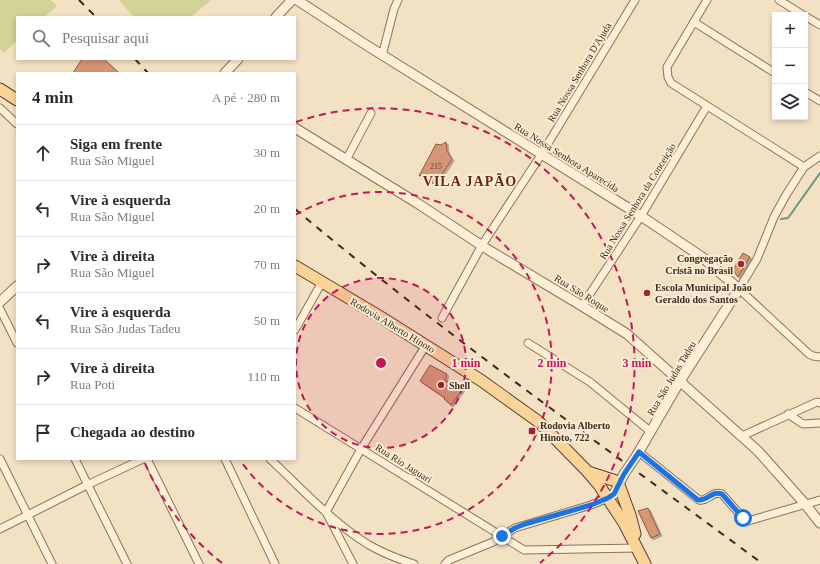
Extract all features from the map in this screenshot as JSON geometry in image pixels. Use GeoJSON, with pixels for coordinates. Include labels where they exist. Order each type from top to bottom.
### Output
{"type":"FeatureCollection","features":[{"type":"Feature","properties":{"kind":"main road"},"geometry":{"type":"LineString","coordinates":[[0,89],[16,99]]}},
{"type":"Feature","properties":{"kind":"main road","name":"Rodovia Alberto Hinoto"},"geometry":{"type":"LineString","coordinates":[[296,267],[482,380],[533,417],[556,438],[588,472],[605,494],[646,564]]}},
{"type":"Feature","properties":{"kind":"main road"},"geometry":{"type":"LineString","coordinates":[[588,472],[620,480],[638,548]]}},
{"type":"Feature","properties":{"kind":"street"},"geometry":{"type":"LineString","coordinates":[[277,16],[292,0]]}},
{"type":"Feature","properties":{"kind":"street","name":"Rua Nossa Senhora Aparecida"},"geometry":{"type":"LineString","coordinates":[[297,0],[382,56],[641,216],[702,257],[809,354],[820,357]]}},
{"type":"Feature","properties":{"kind":"street"},"geometry":{"type":"LineString","coordinates":[[382,56],[394,9],[398,0]]}},
{"type":"Feature","properties":{"kind":"street","name":"Rua Nossa Senhora D'Ajuda"},"geometry":{"type":"LineString","coordinates":[[442,318],[482,245],[541,155],[635,0]]}},
{"type":"Feature","properties":{"kind":"street"},"geometry":{"type":"LineString","coordinates":[[708,0],[667,67],[668,77],[671,83],[804,166]]}},
{"type":"Feature","properties":{"kind":"street"},"geometry":{"type":"LineString","coordinates":[[779,0],[798,12]]}},
{"type":"Feature","properties":{"kind":"street"},"geometry":{"type":"LineString","coordinates":[[808,18],[820,25]]}},
{"type":"Feature","properties":{"kind":"street"},"geometry":{"type":"LineString","coordinates":[[694,22],[772,71]]}},
{"type":"Feature","properties":{"kind":"street"},"geometry":{"type":"LineString","coordinates":[[226,72],[237,60]]}},
{"type":"Feature","properties":{"kind":"street"},"geometry":{"type":"LineString","coordinates":[[808,94],[820,101]]}},
{"type":"Feature","properties":{"kind":"street","name":"Rua Nossa Senhora da Conceição"},"geometry":{"type":"LineString","coordinates":[[582,306],[641,216],[707,106]]}},
{"type":"Feature","properties":{"kind":"street"},"geometry":{"type":"LineString","coordinates":[[0,108],[16,123]]}},
{"type":"Feature","properties":{"kind":"street"},"geometry":{"type":"LineString","coordinates":[[346,160],[371,113]]}},
{"type":"Feature","properties":{"kind":"street","name":"Rua São Roque"},"geometry":{"type":"LineString","coordinates":[[296,129],[627,334],[758,451],[820,523]]}},
{"type":"Feature","properties":{"kind":"street"},"geometry":{"type":"LineString","coordinates":[[739,289],[756,259],[786,195],[804,166],[820,156]]}},
{"type":"Feature","properties":{"kind":"street"},"geometry":{"type":"LineString","coordinates":[[296,328],[322,282]]}},
{"type":"Feature","properties":{"kind":"street"},"geometry":{"type":"LineString","coordinates":[[0,302],[16,287]]}},
{"type":"Feature","properties":{"kind":"street","name":"Rua São Judas Tadeu"},"geometry":{"type":"LineString","coordinates":[[605,494],[614,494],[620,480],[638,454],[680,381],[739,289]]}},
{"type":"Feature","properties":{"kind":"street"},"geometry":{"type":"LineString","coordinates":[[0,309],[16,341]]}},
{"type":"Feature","properties":{"kind":"street"},"geometry":{"type":"LineString","coordinates":[[528,343],[590,382],[651,432]]}},
{"type":"Feature","properties":{"kind":"street"},"geometry":{"type":"LineString","coordinates":[[326,512],[361,449],[426,345]]}},
{"type":"Feature","properties":{"kind":"street"},"geometry":{"type":"LineString","coordinates":[[742,436],[788,414],[817,402],[820,403]]}},
{"type":"Feature","properties":{"kind":"street","name":"Rua Rio Jaguari"},"geometry":{"type":"LineString","coordinates":[[296,409],[524,550],[638,548]]}},
{"type":"Feature","properties":{"kind":"street"},"geometry":{"type":"LineString","coordinates":[[788,414],[803,424],[820,423]]}},
{"type":"Feature","properties":{"kind":"street"},"geometry":{"type":"LineString","coordinates":[[638,454],[698,500],[702,501],[715,493],[722,494],[745,520],[751,521],[820,500]]}},
{"type":"Feature","properties":{"kind":"street"},"geometry":{"type":"LineString","coordinates":[[0,459],[52,564]]}},
{"type":"Feature","properties":{"kind":"street"},"geometry":{"type":"LineString","coordinates":[[74,460],[127,564]]}},
{"type":"Feature","properties":{"kind":"street"},"geometry":{"type":"LineString","coordinates":[[0,529],[87,485],[141,460]]}},
{"type":"Feature","properties":{"kind":"street"},"geometry":{"type":"LineString","coordinates":[[148,460],[199,564]]}},
{"type":"Feature","properties":{"kind":"street"},"geometry":{"type":"LineString","coordinates":[[225,460],[275,564]]}},
{"type":"Feature","properties":{"kind":"street"},"geometry":{"type":"LineString","coordinates":[[271,460],[326,512],[368,544],[389,555],[414,564]]}},
{"type":"Feature","properties":{"kind":"street"},"geometry":{"type":"LineString","coordinates":[[445,564],[449,560],[486,545],[515,528],[591,505],[605,494]]}},
{"type":"Feature","properties":{"kind":"street"},"geometry":{"type":"LineString","coordinates":[[326,512],[353,564]]}},
{"type":"Feature","properties":{"kind":"green space"},"geometry":{"type":"Polygon","coordinates":[[[0,0],[51,0],[57,6],[45,16],[16,16],[16,42],[4,53],[0,49],[0,0]]]}},
{"type":"Feature","properties":{"kind":"green space"},"geometry":{"type":"Polygon","coordinates":[[[119,0],[211,0],[192,16],[133,16],[119,0]]]}},
{"type":"Feature","properties":{"kind":"building"},"geometry":{"type":"Polygon","coordinates":[[[81,60],[105,60],[118,72],[74,72],[81,60]]]}},
{"type":"Feature","properties":{"kind":"building"},"geometry":{"type":"Polygon","coordinates":[[[446,142],[447,151],[452,159],[435,185],[429,180],[427,174],[419,176],[436,144],[441,145],[446,142]]]}},
{"type":"Feature","properties":{"kind":"building","name":"Congregação Cristã no Brasil"},"geometry":{"type":"Polygon","coordinates":[[[743,253],[750,257],[738,277],[733,270],[743,253]]]}},
{"type":"Feature","properties":{"kind":"building","name":"Shell"},"geometry":{"type":"Polygon","coordinates":[[[430,365],[447,374],[445,380],[463,389],[451,405],[444,399],[445,398],[420,381],[430,365]]]}},
{"type":"Feature","properties":{"kind":"building"},"geometry":{"type":"Polygon","coordinates":[[[648,508],[660,534],[651,538],[638,511],[648,508]]]}},
{"type":"Feature","properties":{"kind":"waterway"},"geometry":{"type":"LineString","coordinates":[[781,219],[788,218],[820,173]]}},
{"type":"Feature","properties":{"kind":"railway"},"geometry":{"type":"LineString","coordinates":[[79,0],[95,16]]}},
{"type":"Feature","properties":{"kind":"railway"},"geometry":{"type":"LineString","coordinates":[[136,60],[147,72]]}},
{"type":"Feature","properties":{"kind":"railway"},"geometry":{"type":"LineString","coordinates":[[296,210],[352,256],[468,346],[585,434],[763,564]]}},
{"type":"Feature","properties":{"kind":"place","name":"Congregação Cristã no Brasil"},"geometry":{"type":"Point","coordinates":[741,264]}},
{"type":"Feature","properties":{"kind":"place","name":"Escola Municipal João Geraldo dos Santos"},"geometry":{"type":"Point","coordinates":[647,293]}},
{"type":"Feature","properties":{"kind":"place","name":"Shell"},"geometry":{"type":"Point","coordinates":[441,385]}},
{"type":"Feature","properties":{"kind":"place","name":"Rodovia Alberto Hinoto, 722"},"geometry":{"type":"Point","coordinates":[532,431]}},
{"type":"Feature","properties":{"kind":"district","name":"VILA JAPÃO"},"geometry":{"type":"Point","coordinates":[470,181]}},
{"type":"Feature","properties":{"kind":"route"},"geometry":{"type":"LineString","coordinates":[[502,536],[507,532],[525,524],[591,505],[608,498],[614,494],[624,474],[639,452],[698,500],[705,500],[715,493],[722,494],[743,518]]}}]}
